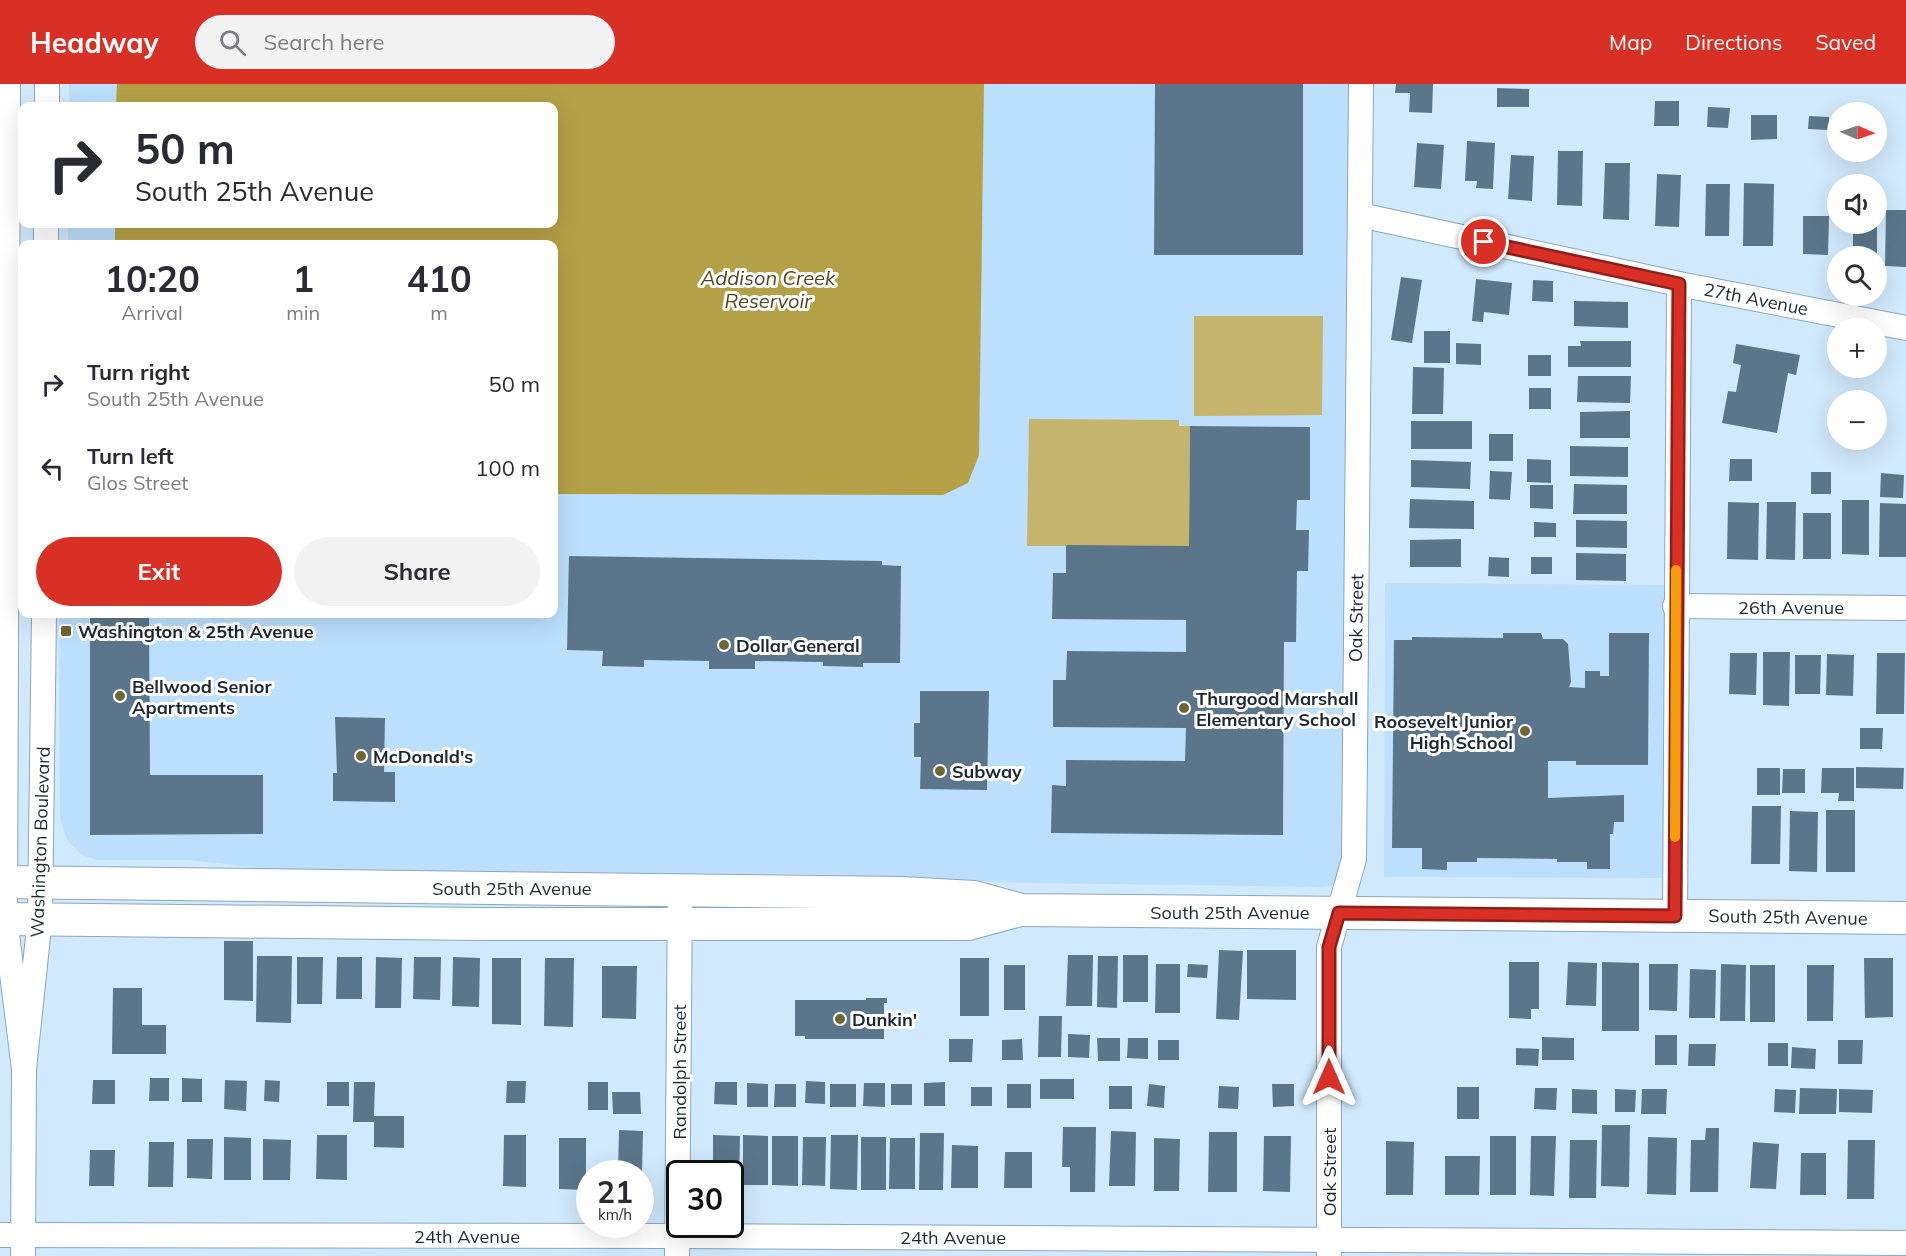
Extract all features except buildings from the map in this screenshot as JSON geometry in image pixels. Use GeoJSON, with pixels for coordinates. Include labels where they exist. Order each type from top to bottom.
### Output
{"type":"FeatureCollection","features":[{"type":"Feature","properties":{"kind":"main road","name":"South 25th Avenue"},"geometry":{"type":"LineString","coordinates":[[3,882],[680,889],[962,896],[1021,910],[1906,918]]}},
{"type":"Feature","properties":{"kind":"main road"},"geometry":{"type":"LineString","coordinates":[[483,888],[484,924]]}},
{"type":"Feature","properties":{"kind":"main road","name":"South 25th Avenue"},"geometry":{"type":"LineString","coordinates":[[3,918],[484,924],[968,924],[1021,910]]}},
{"type":"Feature","properties":{"kind":"street","name":"Washington Boulevard"},"geometry":{"type":"LineString","coordinates":[[8,84],[3,918],[24,1069]]}},
{"type":"Feature","properties":{"kind":"street"},"geometry":{"type":"LineString","coordinates":[[47,84],[47,102]]}},
{"type":"Feature","properties":{"kind":"street","name":"Oak Street"},"geometry":{"type":"LineString","coordinates":[[1329,1248],[1329,947],[1354,859],[1361,84]]}},
{"type":"Feature","properties":{"kind":"street","name":"27th Avenue"},"geometry":{"type":"LineString","coordinates":[[1360,215],[1679,284],[1906,328]]}},
{"type":"Feature","properties":{"kind":"street"},"geometry":{"type":"LineString","coordinates":[[1675,916],[1675,606],[1679,284]]}},
{"type":"Feature","properties":{"kind":"street","name":"26th Avenue"},"geometry":{"type":"LineString","coordinates":[[1675,606],[1906,608]]}},
{"type":"Feature","properties":{"kind":"street","name":"Washington Boulevard"},"geometry":{"type":"LineString","coordinates":[[15,1242],[24,1069],[40,918],[44,618]]}},
{"type":"Feature","properties":{"kind":"street","name":"Randolph Street"},"geometry":{"type":"LineString","coordinates":[[677,1246],[680,889]]}},
{"type":"Feature","properties":{"kind":"street","name":"24th Avenue"},"geometry":{"type":"LineString","coordinates":[[15,1242],[1329,1248],[1906,1243]]}},
{"type":"Feature","properties":{"kind":"shaded area"},"geometry":{"type":"Polygon","coordinates":[[[69,84],[1349,84],[1341,870],[1337,880],[1333,885],[1322,887],[1025,883],[824,874],[331,872],[288,871],[188,860],[97,860],[82,855],[67,840],[60,819],[59,618],[558,618],[558,240],[68,240],[68,228],[558,228],[558,102],[69,102],[69,84]]]}},
{"type":"Feature","properties":{"kind":"shaded area"},"geometry":{"type":"Polygon","coordinates":[[[1194,316],[1323,316],[1322,415],[1194,416],[1194,316]]]}},
{"type":"Feature","properties":{"kind":"shaded area"},"geometry":{"type":"Polygon","coordinates":[[[1029,419],[1179,420],[1179,426],[1190,426],[1189,546],[1027,546],[1029,419]]]}},
{"type":"Feature","properties":{"kind":"shaded area","name":"Roosevelt Junior High School"},"geometry":{"type":"Polygon","coordinates":[[[1385,583],[1668,585],[1662,878],[1384,877],[1385,583]]]}},
{"type":"Feature","properties":{"kind":"water","name":"Addison Creek Reservoir"},"geometry":{"type":"Polygon","coordinates":[[[117,84],[984,84],[979,455],[968,483],[943,495],[558,494],[558,240],[115,240],[115,228],[558,228],[558,102],[116,102],[117,84]]]}},
{"type":"Feature","properties":{"kind":"slow traffic"},"geometry":{"type":"LineString","coordinates":[[1675,837],[1676,570]]}},
{"type":"Feature","properties":{"kind":"place","name":"Washington & 25th Avenue"},"geometry":{"type":"Point","coordinates":[66,631]}},
{"type":"Feature","properties":{"kind":"place","name":"Dollar General"},"geometry":{"type":"Point","coordinates":[724,645]}},
{"type":"Feature","properties":{"kind":"place","name":"Bellwood Senior Apartments"},"geometry":{"type":"Point","coordinates":[120,696]}},
{"type":"Feature","properties":{"kind":"place","name":"Thurgood Marshall Elementary School"},"geometry":{"type":"Point","coordinates":[1184,708]}},
{"type":"Feature","properties":{"kind":"place","name":"Roosevelt Junior High School"},"geometry":{"type":"Point","coordinates":[1525,731]}},
{"type":"Feature","properties":{"kind":"place","name":"McDonald's"},"geometry":{"type":"Point","coordinates":[361,756]}},
{"type":"Feature","properties":{"kind":"place","name":"Subway"},"geometry":{"type":"Point","coordinates":[940,771]}},
{"type":"Feature","properties":{"kind":"place","name":"Dunkin'"},"geometry":{"type":"Point","coordinates":[840,1019]}},
{"type":"Feature","properties":{"kind":"route"},"geometry":{"type":"LineString","coordinates":[[1329,1077],[1329,947],[1339,913],[1675,916],[1675,606],[1679,284],[1484,242]]}}]}
